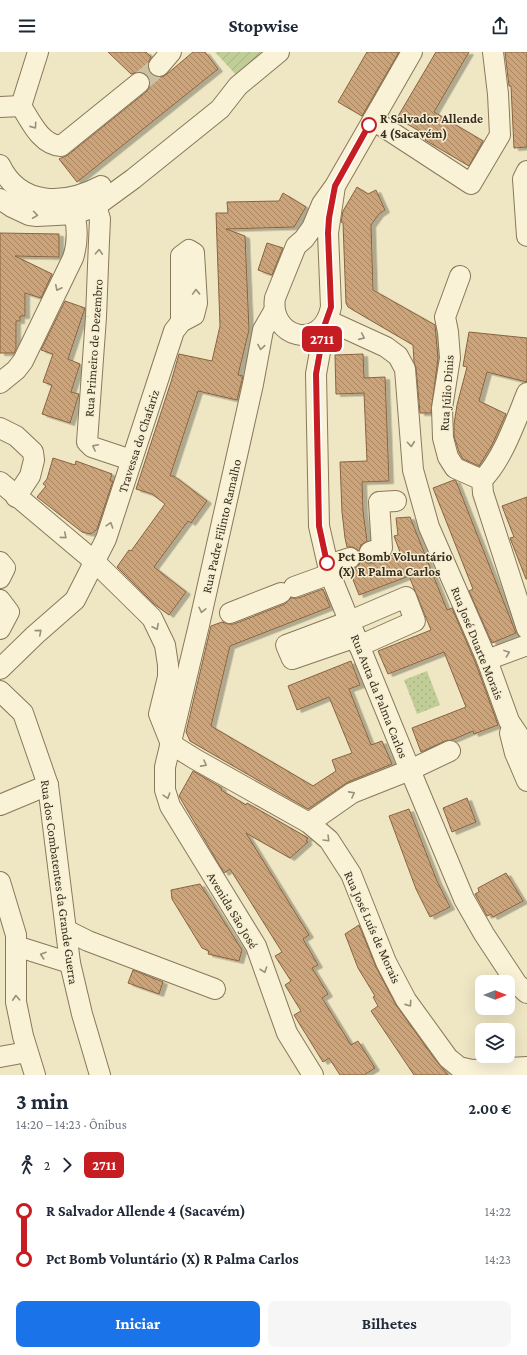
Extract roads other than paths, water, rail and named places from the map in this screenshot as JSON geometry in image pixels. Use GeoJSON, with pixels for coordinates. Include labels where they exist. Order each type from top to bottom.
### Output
{"type":"FeatureCollection","features":[{"type":"Feature","properties":{"kind":"street"},"geometry":{"type":"LineString","coordinates":[[21,106],[38,52]]}},
{"type":"Feature","properties":{"kind":"street"},"geometry":{"type":"LineString","coordinates":[[0,199],[12,207],[29,215],[53,216],[72,206],[93,199],[133,180],[220,109],[238,86],[279,52]]}},
{"type":"Feature","properties":{"kind":"street"},"geometry":{"type":"LineString","coordinates":[[335,186],[412,52]]}},
{"type":"Feature","properties":{"kind":"street"},"geometry":{"type":"LineString","coordinates":[[372,120],[471,184],[500,135],[498,94],[493,52]]}},
{"type":"Feature","properties":{"kind":"street"},"geometry":{"type":"LineString","coordinates":[[21,106],[44,139],[54,146],[61,146],[139,83]]}},
{"type":"Feature","properties":{"kind":"street"},"geometry":{"type":"LineString","coordinates":[[0,107],[21,106]]}},
{"type":"Feature","properties":{"kind":"street"},"geometry":{"type":"LineString","coordinates":[[527,171],[523,179],[527,236]]}},
{"type":"Feature","properties":{"kind":"street"},"geometry":{"type":"LineString","coordinates":[[2,173],[14,184],[32,196],[72,206]]}},
{"type":"Feature","properties":{"kind":"street","name":"Rua Padre Filinto Ramalho"},"geometry":{"type":"LineString","coordinates":[[171,744],[251,392],[263,330],[274,311],[275,298],[296,246],[304,239],[312,228],[322,204],[335,186]]}},
{"type":"Feature","properties":{"kind":"street","name":"Rua Auta da Palma Carlos"},"geometry":{"type":"LineString","coordinates":[[335,186],[329,218],[331,307],[326,322],[316,374],[319,526],[329,570],[464,899],[484,934],[517,984],[527,993]]}},
{"type":"Feature","properties":{"kind":"street","name":"Rua Primeiro de Dezembro"},"geometry":{"type":"LineString","coordinates":[[93,199],[100,220],[87,442],[92,447],[131,460]]}},
{"type":"Feature","properties":{"kind":"street"},"geometry":{"type":"LineString","coordinates":[[0,383],[16,370],[23,361],[73,258],[76,250],[76,242],[72,206]]}},
{"type":"Feature","properties":{"kind":"street"},"geometry":{"type":"LineString","coordinates":[[304,239],[320,239],[324,242],[329,251]]}},
{"type":"Feature","properties":{"kind":"street","name":"Rua Júlio Dinis"},"geometry":{"type":"LineString","coordinates":[[460,276],[445,317],[450,358],[442,408],[443,438],[448,457],[455,468],[482,480]]}},
{"type":"Feature","properties":{"kind":"street"},"geometry":{"type":"LineString","coordinates":[[274,311],[278,320],[285,328],[296,334],[305,335],[315,333],[326,322]]}},
{"type":"Feature","properties":{"kind":"street","name":"Travessa do Chafariz"},"geometry":{"type":"LineString","coordinates":[[0,669],[75,600],[106,539],[174,331],[181,322]]}},
{"type":"Feature","properties":{"kind":"street","name":"Rua José Duarte Morais"},"geometry":{"type":"LineString","coordinates":[[326,322],[386,347],[398,356],[404,369],[413,470],[429,527],[527,748]]}},
{"type":"Feature","properties":{"kind":"street","name":"Rua Auta da Palma Carlos"},"geometry":{"type":"LineString","coordinates":[[296,334],[316,374]]}},
{"type":"Feature","properties":{"kind":"street"},"geometry":{"type":"LineString","coordinates":[[527,393],[494,465],[490,472],[482,480],[483,493],[527,629]]}},
{"type":"Feature","properties":{"kind":"street"},"geometry":{"type":"LineString","coordinates":[[0,428],[16,436],[33,452],[34,460],[30,476],[16,497]]}},
{"type":"Feature","properties":{"kind":"street"},"geometry":{"type":"LineString","coordinates":[[0,482],[94,561],[152,618],[165,645],[168,676],[159,714],[171,744]]}},
{"type":"Feature","properties":{"kind":"street"},"geometry":{"type":"LineString","coordinates":[[370,552],[382,548],[379,502],[396,501]]}},
{"type":"Feature","properties":{"kind":"street"},"geometry":{"type":"LineString","coordinates":[[230,613],[288,590],[350,558]]}},
{"type":"Feature","properties":{"kind":"street"},"geometry":{"type":"LineString","coordinates":[[0,562],[5,568],[0,578]]}},
{"type":"Feature","properties":{"kind":"street"},"geometry":{"type":"LineString","coordinates":[[0,600],[9,612],[0,629]]}},
{"type":"Feature","properties":{"kind":"street"},"geometry":{"type":"LineString","coordinates":[[0,632],[15,655]]}},
{"type":"Feature","properties":{"kind":"street"},"geometry":{"type":"LineString","coordinates":[[487,660],[527,645]]}},
{"type":"Feature","properties":{"kind":"street","name":"Rua dos Combatentes da Grande Guerra"},"geometry":{"type":"LineString","coordinates":[[0,691],[23,713],[48,785],[70,963],[82,1014],[100,1075]]}},
{"type":"Feature","properties":{"kind":"street"},"geometry":{"type":"LineString","coordinates":[[516,722],[508,729],[515,752],[527,781]]}},
{"type":"Feature","properties":{"kind":"street","name":"Rua José Luís de Morais"},"geometry":{"type":"LineString","coordinates":[[171,744],[309,823],[329,840],[351,874],[386,962],[406,1000],[459,1071],[527,1067]]}},
{"type":"Feature","properties":{"kind":"street","name":"Avenida São José"},"geometry":{"type":"LineString","coordinates":[[171,744],[165,767],[165,790],[170,806],[256,946],[287,1033],[312,1075]]}},
{"type":"Feature","properties":{"kind":"street"},"geometry":{"type":"LineString","coordinates":[[309,823],[352,793],[410,770],[450,751]]}},
{"type":"Feature","properties":{"kind":"street"},"geometry":{"type":"LineString","coordinates":[[0,805],[48,785]]}},
{"type":"Feature","properties":{"kind":"street"},"geometry":{"type":"LineString","coordinates":[[0,882],[16,935],[16,1002],[25,1044],[35,1075]]}},
{"type":"Feature","properties":{"kind":"street"},"geometry":{"type":"LineString","coordinates":[[66,930],[88,941],[214,989]]}},
{"type":"Feature","properties":{"kind":"street"},"geometry":{"type":"LineString","coordinates":[[16,946],[70,963]]}},
{"type":"Feature","properties":{"kind":"street"},"geometry":{"type":"LineString","coordinates":[[0,1057],[25,1044]]}},
{"type":"Feature","properties":{"kind":"tunnel"},"geometry":{"type":"LineString","coordinates":[[139,83],[159,66]]}},
{"type":"Feature","properties":{"kind":"place","name":"R Salvador Allende 4 (Sacavém)"},"geometry":{"type":"Point","coordinates":[369,125]}},
{"type":"Feature","properties":{"kind":"place","name":"Pct Bomb Voluntário (X) R Palma Carlos"},"geometry":{"type":"Point","coordinates":[327,563]}}]}
